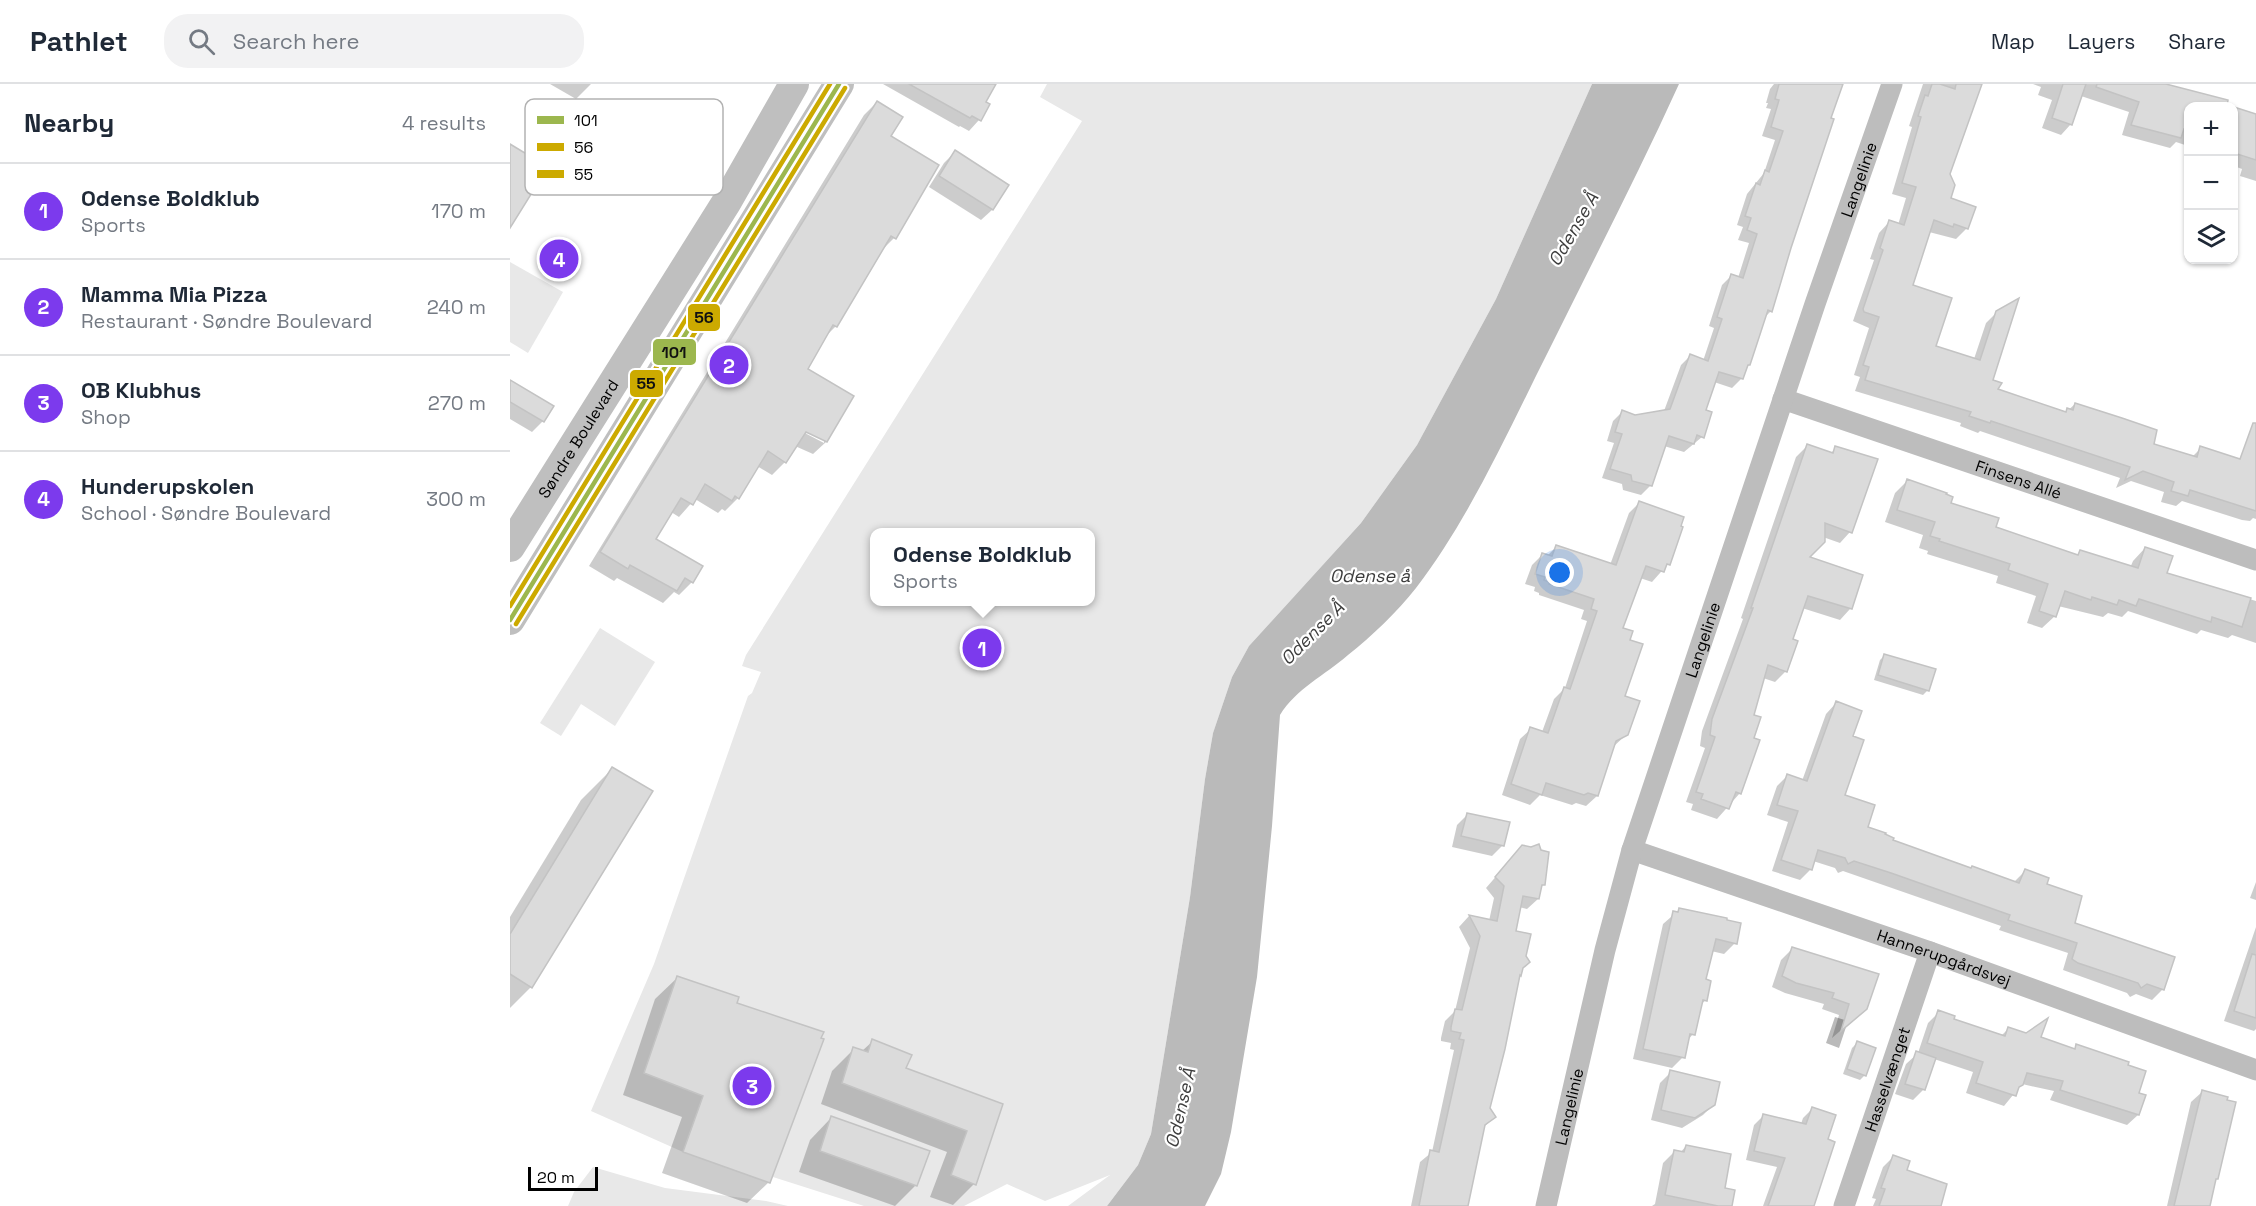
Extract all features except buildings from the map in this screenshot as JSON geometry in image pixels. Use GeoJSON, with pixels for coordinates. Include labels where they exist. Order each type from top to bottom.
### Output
{"type":"FeatureCollection","features":[{"type":"Feature","properties":{"kind":"street","name":"Søndre Boulevard"},"geometry":{"type":"LineString","coordinates":[[510,547],[726,203],[794,84]]}},
{"type":"Feature","properties":{"kind":"street"},"geometry":{"type":"LineString","coordinates":[[510,620],[839,84]]}},
{"type":"Feature","properties":{"kind":"street","name":"Langelinie"},"geometry":{"type":"LineString","coordinates":[[1546,1206],[1605,950],[1632,850],[1783,399],[1892,84]]}},
{"type":"Feature","properties":{"kind":"street","name":"Finsens Allé"},"geometry":{"type":"LineString","coordinates":[[1783,399],[2256,560]]}},
{"type":"Feature","properties":{"kind":"street","name":"Hannerupgårdsvej"},"geometry":{"type":"LineString","coordinates":[[1632,850],[1930,952],[2256,1070]]}},
{"type":"Feature","properties":{"kind":"street","name":"Hasselvænget"},"geometry":{"type":"LineString","coordinates":[[1844,1206],[1930,952]]}},
{"type":"Feature","properties":{"kind":"shaded area"},"geometry":{"type":"Polygon","coordinates":[[[1047,84],[1592,84],[1496,299],[1417,445],[1361,523],[1249,646],[1232,677],[1213,733],[1190,897],[1151,1134],[1138,1165],[1107,1206],[1068,1206],[1110,1175],[1045,1201],[1007,1184],[964,1206],[864,1206],[688,1150],[683,1152],[591,1111],[654,964],[748,696],[752,693],[761,672],[742,666],[746,655],[1082,121],[1040,97],[1047,84]]]}},
{"type":"Feature","properties":{"kind":"shaded area"},"geometry":{"type":"Polygon","coordinates":[[[510,262],[563,292],[528,353],[510,342],[510,262]]]}},
{"type":"Feature","properties":{"kind":"shaded area"},"geometry":{"type":"Polygon","coordinates":[[[600,628],[655,662],[615,726],[581,704],[561,736],[540,723],[600,628]]]}},
{"type":"Feature","properties":{"kind":"shaded area"},"geometry":{"type":"Polygon","coordinates":[[[593,1167],[665,1188],[788,1206],[568,1206],[574,1192],[593,1167]]]}},
{"type":"Feature","properties":{"kind":"water","name":"Odense å"},"geometry":{"type":"Polygon","coordinates":[[[1592,84],[1679,84],[1503,442],[1454,532],[1416,588],[1392,615],[1357,648],[1294,697],[1280,715],[1257,977],[1231,1132],[1221,1174],[1205,1206],[1107,1206],[1138,1165],[1151,1134],[1190,897],[1213,733],[1232,677],[1249,646],[1361,523],[1417,445],[1496,299],[1592,84]]]}},
{"type":"Feature","properties":{"kind":"water"},"geometry":{"type":"Polygon","coordinates":[[[1835,1017],[1848,1021],[1839,1048],[1826,1043],[1835,1017]]]}},
{"type":"Feature","properties":{"kind":"transit line","name":"55"},"geometry":{"type":"LineString","coordinates":[[510,606],[830,84]]}},
{"type":"Feature","properties":{"kind":"transit line","name":"101"},"geometry":{"type":"LineString","coordinates":[[510,620],[839,84]]}},
{"type":"Feature","properties":{"kind":"transit line","name":"56"},"geometry":{"type":"LineString","coordinates":[[516,624],[845,88]]}},
{"type":"Feature","properties":{"kind":"place","name":"Hunderupskolen"},"geometry":{"type":"Point","coordinates":[559,259]}},
{"type":"Feature","properties":{"kind":"place","name":"Mamma Mia Pizza"},"geometry":{"type":"Point","coordinates":[729,365]}},
{"type":"Feature","properties":{"kind":"place","name":"Odense Boldklub"},"geometry":{"type":"Point","coordinates":[982,648]}},
{"type":"Feature","properties":{"kind":"place","name":"OB Klubhus"},"geometry":{"type":"Point","coordinates":[752,1086]}},
{"type":"Feature","properties":{"kind":"water label","name":"Odense Å"},"geometry":{"type":"Point","coordinates":[1573,229]}},
{"type":"Feature","properties":{"kind":"water label","name":"Odense Å"},"geometry":{"type":"Point","coordinates":[1312,633]}},
{"type":"Feature","properties":{"kind":"water label","name":"Odense Å"},"geometry":{"type":"Point","coordinates":[1180,1108]}}]}
